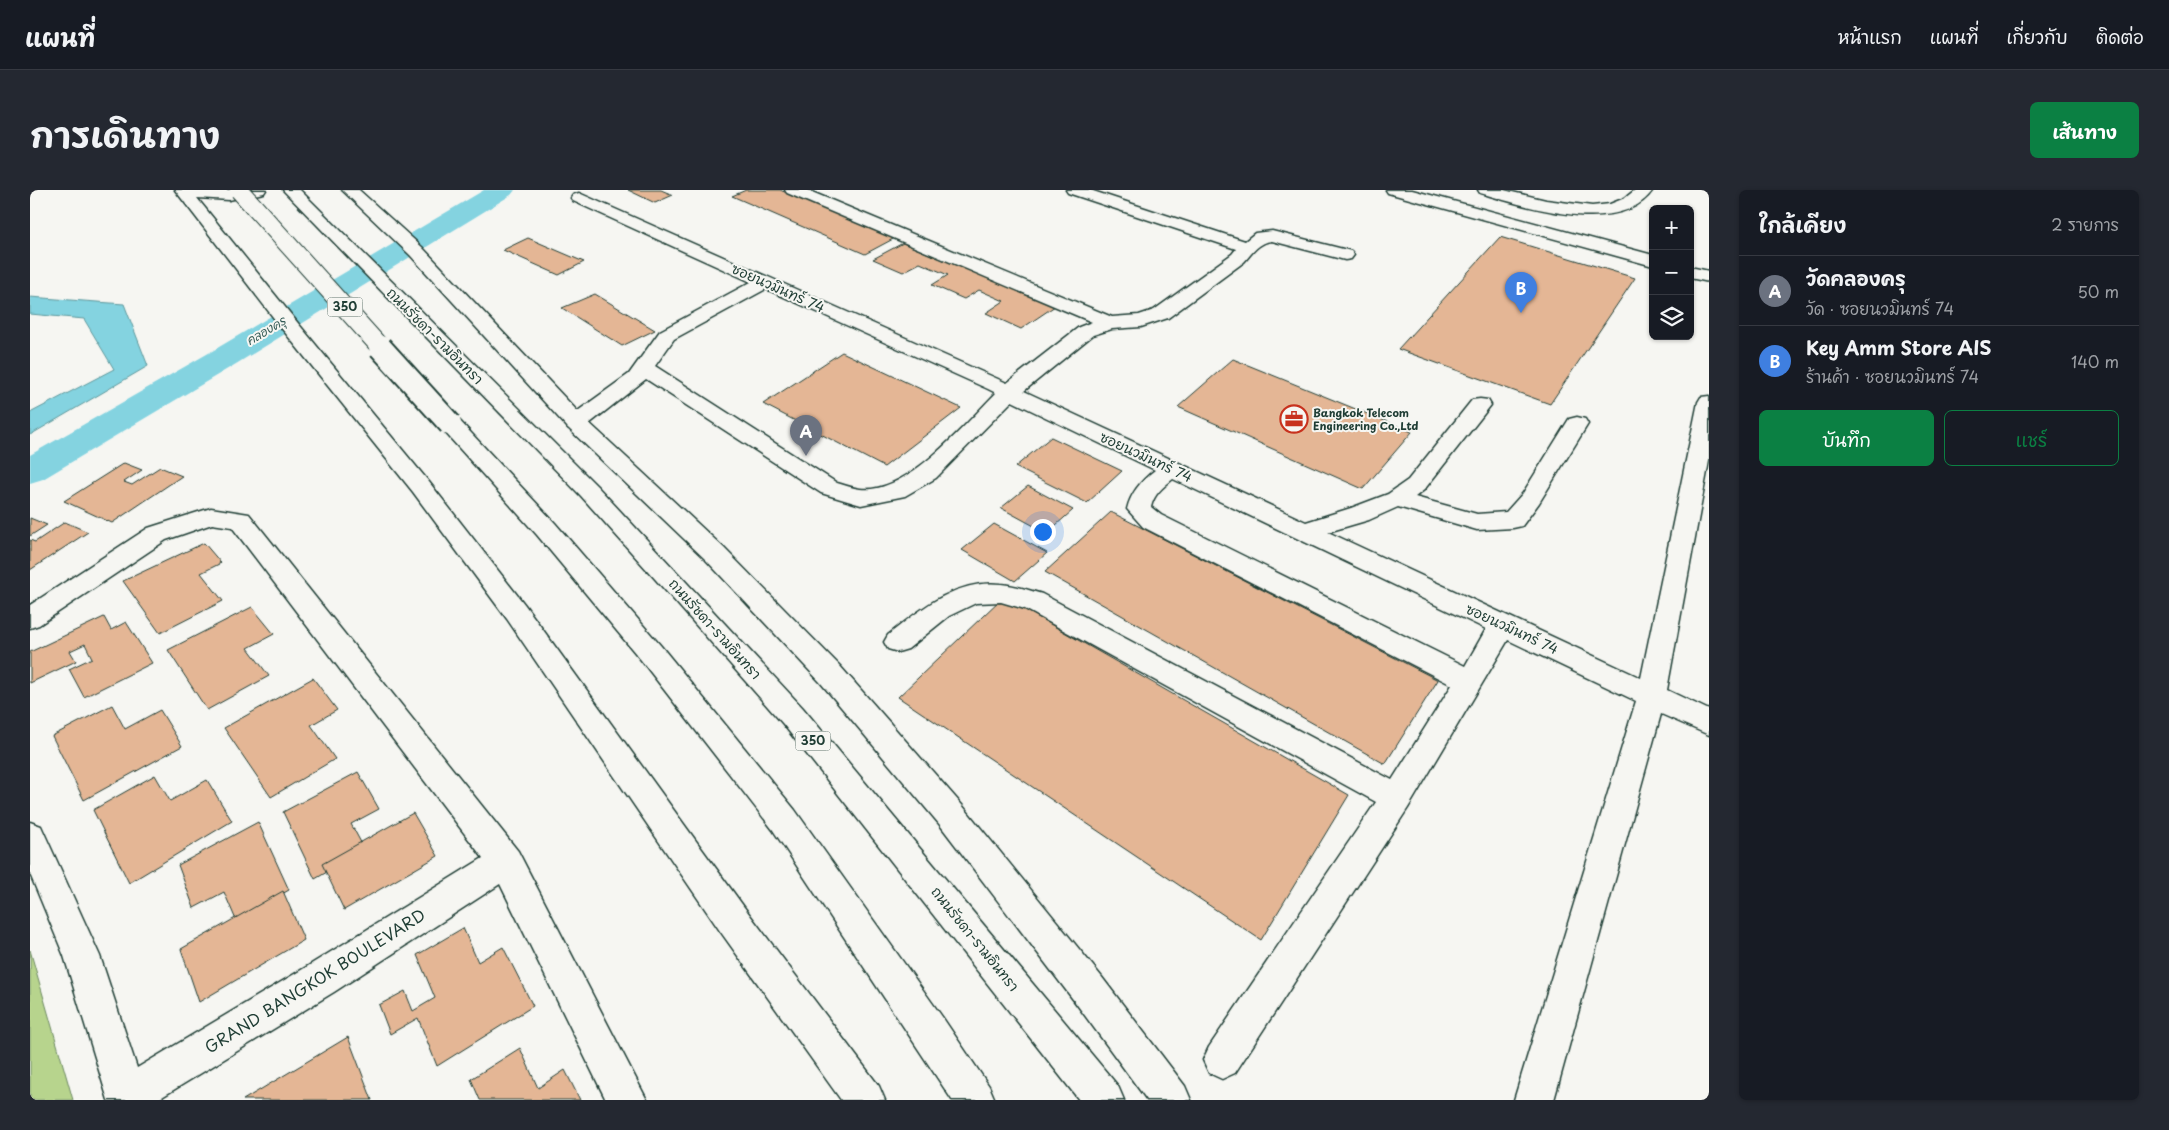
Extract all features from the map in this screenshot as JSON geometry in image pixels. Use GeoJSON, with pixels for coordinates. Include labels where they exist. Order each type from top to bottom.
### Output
{"type":"FeatureCollection","features":[{"type":"Feature","properties":{"kind":"street","name":"350"},"geometry":{"type":"LineString","coordinates":[[239,190],[546,529],[651,653],[784,820],[976,1100]]}},
{"type":"Feature","properties":{"kind":"street"},"geometry":{"type":"LineString","coordinates":[[184,191],[230,195],[258,190]]}},
{"type":"Feature","properties":{"kind":"street","name":"ถนนรัชดา-รามอินทรา"},"geometry":{"type":"LineString","coordinates":[[291,190],[589,491],[793,716],[1104,1100]]}},
{"type":"Feature","properties":{"kind":"street"},"geometry":{"type":"LineString","coordinates":[[350,190],[407,242],[576,423],[715,554],[830,674],[951,815],[1088,989],[1171,1100]]}},
{"type":"Feature","properties":{"kind":"street"},"geometry":{"type":"LineString","coordinates":[[793,190],[1110,323]]}},
{"type":"Feature","properties":{"kind":"street"},"geometry":{"type":"LineString","coordinates":[[1074,190],[1247,248]]}},
{"type":"Feature","properties":{"kind":"street"},"geometry":{"type":"LineString","coordinates":[[1394,190],[1649,260]]}},
{"type":"Feature","properties":{"kind":"street"},"geometry":{"type":"LineString","coordinates":[[1486,190],[1565,208],[1596,211],[1618,207],[1638,199],[1645,190]]}},
{"type":"Feature","properties":{"kind":"street"},"geometry":{"type":"LineString","coordinates":[[184,191],[421,488],[516,612],[732,919],[865,1100]]}},
{"type":"Feature","properties":{"kind":"street","name":"ซอยนวมินทร์ 74"},"geometry":{"type":"LineString","coordinates":[[579,198],[1009,392],[1709,722]]}},
{"type":"Feature","properties":{"kind":"street"},"geometry":{"type":"LineString","coordinates":[[643,368],[803,473],[829,488],[861,497],[897,491],[928,472],[1009,392],[1086,331],[1110,323],[1141,321],[1162,314],[1238,258],[1261,237],[1272,236],[1346,255]]}},
{"type":"Feature","properties":{"kind":"street"},"geometry":{"type":"LineString","coordinates":[[1694,273],[1709,277]]}},
{"type":"Feature","properties":{"kind":"street"},"geometry":{"type":"LineString","coordinates":[[576,423],[636,378],[667,335],[765,282]]}},
{"type":"Feature","properties":{"kind":"street"},"geometry":{"type":"LineString","coordinates":[[1534,1100],[1652,696],[1709,402]]}},
{"type":"Feature","properties":{"kind":"street"},"geometry":{"type":"LineString","coordinates":[[1302,531],[1360,514],[1396,499],[1416,485],[1480,404]]}},
{"type":"Feature","properties":{"kind":"street"},"geometry":{"type":"LineString","coordinates":[[1396,499],[1477,522],[1513,520],[1531,498],[1577,424]]}},
{"type":"Feature","properties":{"kind":"street"},"geometry":{"type":"LineString","coordinates":[[1171,468],[1145,492],[1141,500],[1140,509],[1152,521],[1470,681]]}},
{"type":"Feature","properties":{"kind":"street"},"geometry":{"type":"LineString","coordinates":[[30,618],[157,534],[211,516],[240,520],[506,862],[627,1100]]}},
{"type":"Feature","properties":{"kind":"street"},"geometry":{"type":"LineString","coordinates":[[898,642],[940,609],[972,594],[1001,593],[1033,601],[1397,798]]}},
{"type":"Feature","properties":{"kind":"street"},"geometry":{"type":"LineString","coordinates":[[1222,1060],[1397,798],[1503,625]]}},
{"type":"Feature","properties":{"kind":"street"},"geometry":{"type":"LineString","coordinates":[[30,836],[82,956],[128,1098]]}},
{"type":"Feature","properties":{"kind":"street","name":"GRAND BANGKOK BOULEVARD"},"geometry":{"type":"LineString","coordinates":[[128,1098],[506,862]]}},
{"type":"Feature","properties":{"kind":"green space"},"geometry":{"type":"Polygon","coordinates":[[[30,950],[73,1100],[30,1100],[30,950]]]}},
{"type":"Feature","properties":{"kind":"water"},"geometry":{"type":"Polygon","coordinates":[[[30,297],[124,304],[148,366],[30,435],[30,413],[114,369],[84,319],[30,314],[30,297]]]}},
{"type":"Feature","properties":{"kind":"building"},"geometry":{"type":"Polygon","coordinates":[[[628,190],[661,190],[673,195],[655,203],[628,190]]]}},
{"type":"Feature","properties":{"kind":"building"},"geometry":{"type":"Polygon","coordinates":[[[746,190],[780,190],[895,238],[865,254],[732,196],[746,190]]]}},
{"type":"Feature","properties":{"kind":"building"},"geometry":{"type":"Polygon","coordinates":[[[1500,237],[1635,278],[1550,404],[1398,349],[1500,237]]]}},
{"type":"Feature","properties":{"kind":"building"},"geometry":{"type":"Polygon","coordinates":[[[528,238],[584,262],[559,275],[503,250],[528,238]]]}},
{"type":"Feature","properties":{"kind":"building"},"geometry":{"type":"Polygon","coordinates":[[[903,243],[1055,306],[1021,329],[986,313],[1004,301],[979,290],[964,299],[932,285],[948,275],[920,263],[903,272],[873,259],[903,243]]]}},
{"type":"Feature","properties":{"kind":"building"},"geometry":{"type":"Polygon","coordinates":[[[595,294],[655,330],[622,346],[562,308],[595,294]]]}},
{"type":"Feature","properties":{"kind":"building"},"geometry":{"type":"Polygon","coordinates":[[[842,352],[961,408],[884,467],[763,404],[842,352]]]}},
{"type":"Feature","properties":{"kind":"building","name":"Bangkok Telecom Engineering Co.,Ltd"},"geometry":{"type":"Polygon","coordinates":[[[1233,359],[1412,432],[1363,489],[1178,407],[1233,359]]]}},
{"type":"Feature","properties":{"kind":"building"},"geometry":{"type":"Polygon","coordinates":[[[1051,437],[1122,471],[1087,503],[1015,467],[1051,437]]]}},
{"type":"Feature","properties":{"kind":"building"},"geometry":{"type":"Polygon","coordinates":[[[124,463],[142,470],[124,482],[132,485],[160,467],[182,476],[112,523],[64,501],[124,463]]]}},
{"type":"Feature","properties":{"kind":"building"},"geometry":{"type":"Polygon","coordinates":[[[1028,486],[1073,510],[1047,533],[1001,508],[1028,486]]]}},
{"type":"Feature","properties":{"kind":"building"},"geometry":{"type":"Polygon","coordinates":[[[1111,512],[1438,680],[1385,764],[1045,572],[1111,512]]]}},
{"type":"Feature","properties":{"kind":"building"},"geometry":{"type":"Polygon","coordinates":[[[30,518],[47,525],[30,536],[30,518]]]}},
{"type":"Feature","properties":{"kind":"building"},"geometry":{"type":"Polygon","coordinates":[[[65,522],[88,532],[30,570],[30,540],[35,542],[65,522]]]}},
{"type":"Feature","properties":{"kind":"building"},"geometry":{"type":"Polygon","coordinates":[[[994,524],[1047,553],[1015,581],[962,550],[994,524]]]}},
{"type":"Feature","properties":{"kind":"building"},"geometry":{"type":"Polygon","coordinates":[[[204,543],[221,563],[201,573],[223,601],[160,633],[123,581],[204,543]]]}},
{"type":"Feature","properties":{"kind":"building"},"geometry":{"type":"Polygon","coordinates":[[[1003,597],[1349,795],[1261,940],[898,697],[1003,597]]]}},
{"type":"Feature","properties":{"kind":"building"},"geometry":{"type":"Polygon","coordinates":[[[252,607],[274,634],[248,648],[269,676],[207,710],[168,650],[252,607]]]}},
{"type":"Feature","properties":{"kind":"building"},"geometry":{"type":"Polygon","coordinates":[[[104,617],[111,630],[126,622],[152,663],[84,697],[69,669],[92,658],[85,644],[70,651],[76,661],[30,683],[30,652],[104,617]]]}},
{"type":"Feature","properties":{"kind":"building"},"geometry":{"type":"Polygon","coordinates":[[[313,678],[337,710],[311,725],[335,759],[271,797],[224,728],[313,678]]]}},
{"type":"Feature","properties":{"kind":"building"},"geometry":{"type":"Polygon","coordinates":[[[112,705],[125,729],[160,710],[182,746],[84,800],[52,736],[112,705]]]}},
{"type":"Feature","properties":{"kind":"building"},"geometry":{"type":"Polygon","coordinates":[[[358,772],[379,809],[351,824],[365,850],[315,879],[283,812],[358,772]]]}},
{"type":"Feature","properties":{"kind":"building"},"geometry":{"type":"Polygon","coordinates":[[[155,775],[170,801],[207,780],[232,821],[129,883],[93,810],[155,775]]]}},
{"type":"Feature","properties":{"kind":"building"},"geometry":{"type":"Polygon","coordinates":[[[413,813],[438,856],[344,910],[322,864],[413,813]]]}},
{"type":"Feature","properties":{"kind":"building"},"geometry":{"type":"Polygon","coordinates":[[[258,822],[289,890],[236,920],[224,892],[194,908],[178,865],[258,822]]]}},
{"type":"Feature","properties":{"kind":"building"},"geometry":{"type":"Polygon","coordinates":[[[283,891],[304,940],[199,1002],[181,949],[283,891]]]}},
{"type":"Feature","properties":{"kind":"building"},"geometry":{"type":"Polygon","coordinates":[[[463,928],[478,962],[503,947],[533,1006],[437,1066],[418,1018],[390,1034],[379,1005],[405,991],[413,1011],[435,998],[417,955],[463,928]]]}},
{"type":"Feature","properties":{"kind":"building"},"geometry":{"type":"Polygon","coordinates":[[[348,1037],[372,1100],[243,1100],[348,1037]]]}},
{"type":"Feature","properties":{"kind":"building"},"geometry":{"type":"Polygon","coordinates":[[[520,1048],[538,1088],[565,1070],[580,1100],[480,1100],[471,1079],[520,1048]]]}},
{"type":"Feature","properties":{"kind":"waterway","name":"คลองครุ"},"geometry":{"type":"LineString","coordinates":[[30,471],[225,357],[502,190]]}},
{"type":"Feature","properties":{"kind":"place","name":"Key Amm Store AIS"},"geometry":{"type":"Point","coordinates":[1521,313]}},
{"type":"Feature","properties":{"kind":"place","name":"Bangkok Telecom Engineering Co.,Ltd"},"geometry":{"type":"Point","coordinates":[1294,419]}},
{"type":"Feature","properties":{"kind":"place","name":"วัดคลองครุ"},"geometry":{"type":"Point","coordinates":[806,456]}}]}
